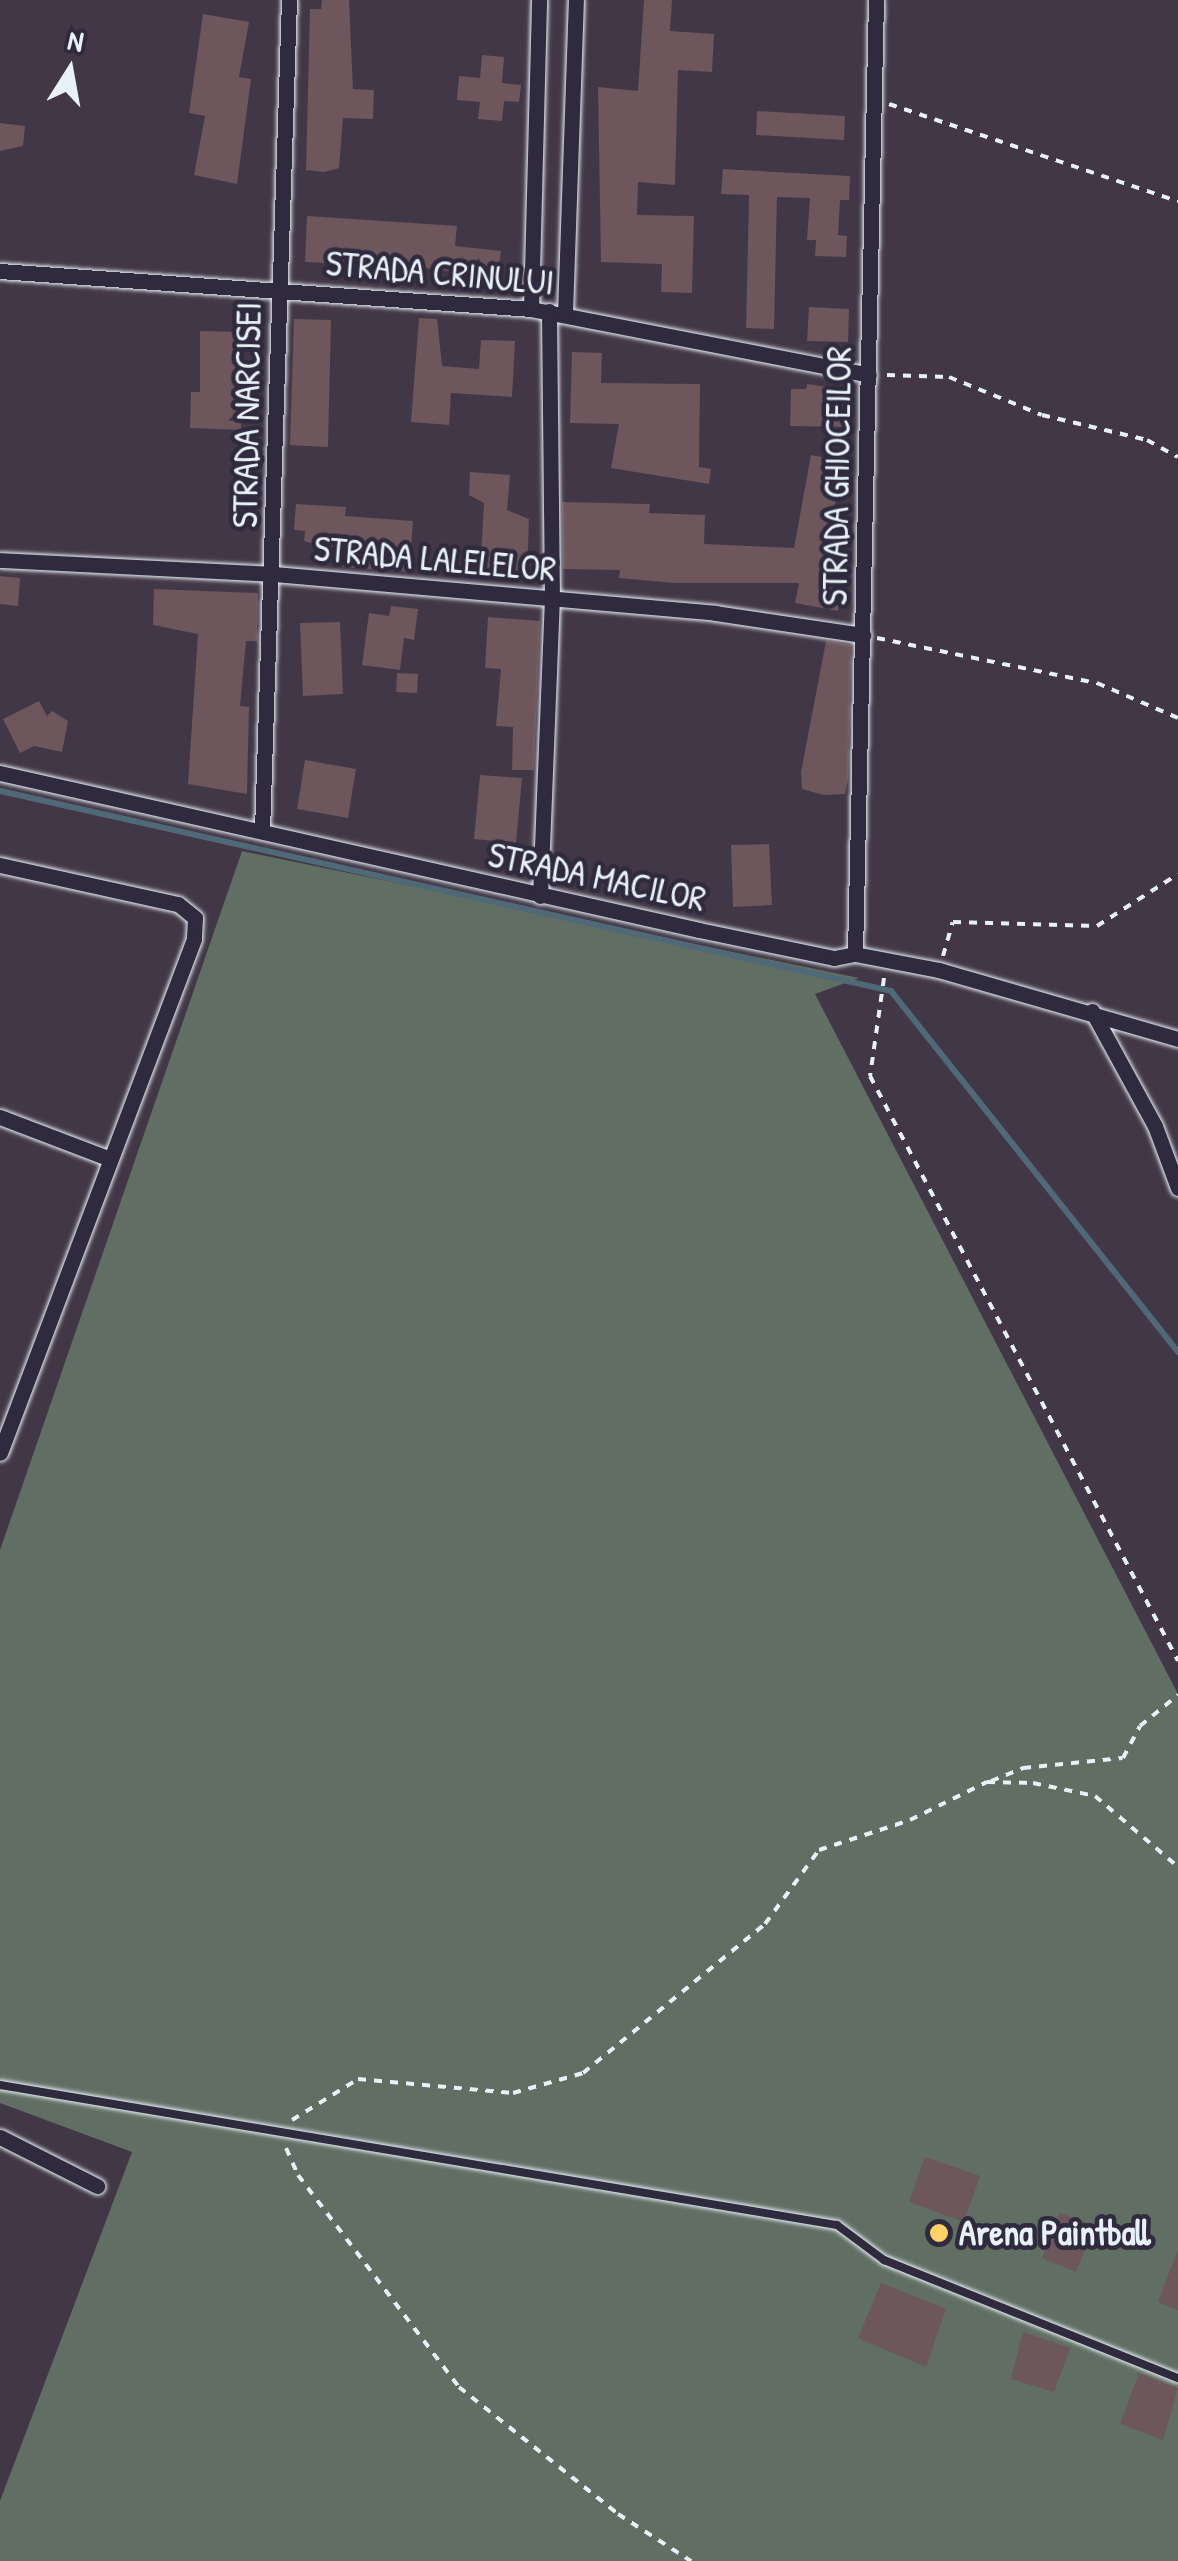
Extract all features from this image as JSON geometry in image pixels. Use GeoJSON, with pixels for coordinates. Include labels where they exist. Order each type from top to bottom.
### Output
{"type":"FeatureCollection","features":[{"type":"Feature","properties":{"kind":"street","name":"STRADA NARCISEI"},"geometry":{"type":"LineString","coordinates":[[262,831],[289,0]]}},
{"type":"Feature","properties":{"kind":"street"},"geometry":{"type":"LineString","coordinates":[[531,309],[539,0]]}},
{"type":"Feature","properties":{"kind":"street"},"geometry":{"type":"LineString","coordinates":[[540,896],[552,600],[557,312],[576,0]]}},
{"type":"Feature","properties":{"kind":"street","name":"STRADA GHIOCEILOR"},"geometry":{"type":"LineString","coordinates":[[855,954],[876,0]]}},
{"type":"Feature","properties":{"kind":"street","name":"STRADA CRINULUI"},"geometry":{"type":"LineString","coordinates":[[0,271],[557,312],[869,375]]}},
{"type":"Feature","properties":{"kind":"street","name":"STRADA LALELELOR"},"geometry":{"type":"LineString","coordinates":[[0,560],[273,574],[863,635]]}},
{"type":"Feature","properties":{"kind":"street","name":"STRADA MACILOR"},"geometry":{"type":"LineString","coordinates":[[0,772],[540,896],[834,958],[855,954],[939,970],[1092,1011],[1178,1039]]}},
{"type":"Feature","properties":{"kind":"street"},"geometry":{"type":"LineString","coordinates":[[0,865],[178,904],[195,918],[194,939],[0,1453]]}},
{"type":"Feature","properties":{"kind":"street"},"geometry":{"type":"LineString","coordinates":[[1092,1011],[1155,1126],[1178,1188]]}},
{"type":"Feature","properties":{"kind":"street"},"geometry":{"type":"LineString","coordinates":[[0,1117],[110,1158]]}},
{"type":"Feature","properties":{"kind":"street"},"geometry":{"type":"LineString","coordinates":[[0,2138],[96,2186]]}},
{"type":"Feature","properties":{"kind":"lane"},"geometry":{"type":"LineString","coordinates":[[0,2084],[837,2225],[916,2274],[1178,2378]]}},
{"type":"Feature","properties":{"kind":"path"},"geometry":{"type":"LineString","coordinates":[[875,100],[1178,201]]}},
{"type":"Feature","properties":{"kind":"path"},"geometry":{"type":"LineString","coordinates":[[869,375],[948,377],[1042,415],[1148,440],[1178,457]]}},
{"type":"Feature","properties":{"kind":"path"},"geometry":{"type":"LineString","coordinates":[[863,635],[1097,683],[1178,718]]}},
{"type":"Feature","properties":{"kind":"path"},"geometry":{"type":"LineString","coordinates":[[939,970],[952,922],[1097,926],[1178,874]]}},
{"type":"Feature","properties":{"kind":"path"},"geometry":{"type":"LineString","coordinates":[[884,980],[870,1076],[1178,1661]]}},
{"type":"Feature","properties":{"kind":"path"},"geometry":{"type":"LineString","coordinates":[[692,2561],[618,2514],[460,2387],[298,2175],[280,2132],[315,2100],[358,2079],[513,2093],[584,2073],[765,1924],[819,1850],[910,1820],[1023,1768],[1123,1758],[1140,1726],[1178,1696]]}},
{"type":"Feature","properties":{"kind":"path"},"geometry":{"type":"LineString","coordinates":[[987,1782],[1033,1783],[1095,1796],[1178,1867]]}},
{"type":"Feature","properties":{"kind":"green space"},"geometry":{"type":"Polygon","coordinates":[[[242,851],[859,978],[815,994],[1178,1694],[1178,2561],[0,2561],[0,2501],[132,2152],[0,2103],[0,1550],[242,851]]]}},
{"type":"Feature","properties":{"kind":"building"},"geometry":{"type":"Polygon","coordinates":[[[322,0],[349,0],[353,89],[374,90],[373,119],[343,118],[339,168],[324,172],[306,170],[310,9],[321,9],[322,0]]]}},
{"type":"Feature","properties":{"kind":"building"},"geometry":{"type":"Polygon","coordinates":[[[644,0],[672,0],[670,31],[714,34],[712,72],[678,70],[675,185],[638,182],[637,215],[694,216],[692,293],[661,292],[662,264],[601,262],[598,87],[638,91],[644,0]]]}},
{"type":"Feature","properties":{"kind":"building"},"geometry":{"type":"Polygon","coordinates":[[[203,14],[249,22],[239,77],[251,79],[237,184],[194,175],[205,116],[189,113],[203,14]]]}},
{"type":"Feature","properties":{"kind":"building"},"geometry":{"type":"Polygon","coordinates":[[[482,55],[504,57],[502,83],[521,85],[519,102],[504,101],[502,121],[478,119],[480,102],[457,100],[459,76],[480,78],[482,55]]]}},
{"type":"Feature","properties":{"kind":"building"},"geometry":{"type":"Polygon","coordinates":[[[757,111],[845,116],[844,140],[756,135],[757,111]]]}},
{"type":"Feature","properties":{"kind":"building"},"geometry":{"type":"Polygon","coordinates":[[[0,123],[25,126],[23,146],[0,151],[0,123]]]}},
{"type":"Feature","properties":{"kind":"building"},"geometry":{"type":"Polygon","coordinates":[[[723,169],[850,176],[849,200],[840,200],[838,235],[847,236],[846,257],[815,256],[816,240],[807,240],[810,198],[777,197],[774,329],[746,328],[749,195],[721,194],[723,169]]]}},
{"type":"Feature","properties":{"kind":"building"},"geometry":{"type":"Polygon","coordinates":[[[307,216],[457,226],[455,246],[501,251],[498,277],[344,258],[344,264],[305,262],[307,216]]]}},
{"type":"Feature","properties":{"kind":"building"},"geometry":{"type":"Polygon","coordinates":[[[809,307],[849,309],[848,342],[807,341],[809,307]]]}},
{"type":"Feature","properties":{"kind":"building"},"geometry":{"type":"Polygon","coordinates":[[[419,318],[437,319],[442,366],[479,369],[481,340],[515,341],[512,397],[451,393],[449,425],[411,422],[419,318]]]}},
{"type":"Feature","properties":{"kind":"building"},"geometry":{"type":"Polygon","coordinates":[[[294,319],[331,320],[328,447],[290,445],[294,319]]]}},
{"type":"Feature","properties":{"kind":"building"},"geometry":{"type":"Polygon","coordinates":[[[200,331],[241,332],[241,430],[190,428],[191,392],[200,392],[200,331]]]}},
{"type":"Feature","properties":{"kind":"building"},"geometry":{"type":"Polygon","coordinates":[[[572,352],[602,353],[601,383],[700,384],[699,467],[711,469],[709,484],[611,468],[619,424],[570,423],[572,352]]]}},
{"type":"Feature","properties":{"kind":"building"},"geometry":{"type":"Polygon","coordinates":[[[807,384],[850,390],[849,427],[790,426],[791,389],[806,389],[807,384]]]}},
{"type":"Feature","properties":{"kind":"building"},"geometry":{"type":"Polygon","coordinates":[[[811,455],[843,461],[834,509],[844,511],[829,579],[843,582],[838,611],[795,603],[799,583],[674,583],[619,578],[620,570],[563,569],[562,502],[650,504],[649,513],[705,515],[704,544],[794,548],[811,455]]]}},
{"type":"Feature","properties":{"kind":"building"},"geometry":{"type":"Polygon","coordinates":[[[470,472],[510,475],[507,510],[529,519],[527,574],[480,572],[484,503],[469,495],[470,472]]]}},
{"type":"Feature","properties":{"kind":"building"},"geometry":{"type":"Polygon","coordinates":[[[296,504],[346,507],[345,516],[413,521],[409,572],[343,567],[345,553],[304,541],[305,531],[294,530],[296,504]]]}},
{"type":"Feature","properties":{"kind":"building"},"geometry":{"type":"Polygon","coordinates":[[[0,576],[20,578],[18,606],[0,604],[0,576]]]}},
{"type":"Feature","properties":{"kind":"building"},"geometry":{"type":"Polygon","coordinates":[[[154,589],[258,593],[257,641],[246,641],[240,706],[249,707],[247,794],[188,784],[198,634],[153,625],[154,589]]]}},
{"type":"Feature","properties":{"kind":"building"},"geometry":{"type":"Polygon","coordinates":[[[391,606],[418,609],[414,640],[404,638],[400,670],[362,665],[369,613],[389,616],[391,606]]]}},
{"type":"Feature","properties":{"kind":"building"},"geometry":{"type":"Polygon","coordinates":[[[488,617],[540,621],[534,770],[512,770],[513,727],[496,726],[501,669],[485,668],[488,617]]]}},
{"type":"Feature","properties":{"kind":"building"},"geometry":{"type":"Polygon","coordinates":[[[340,622],[343,694],[303,696],[300,623],[340,622]]]}},
{"type":"Feature","properties":{"kind":"building"},"geometry":{"type":"Polygon","coordinates":[[[826,641],[851,645],[845,794],[824,795],[802,789],[801,772],[826,641]]]}},
{"type":"Feature","properties":{"kind":"building"},"geometry":{"type":"Polygon","coordinates":[[[397,673],[418,674],[417,693],[396,692],[397,673]]]}},
{"type":"Feature","properties":{"kind":"building"},"geometry":{"type":"Polygon","coordinates":[[[39,701],[47,716],[52,711],[68,721],[62,752],[34,746],[20,753],[3,719],[39,701]]]}},
{"type":"Feature","properties":{"kind":"building"},"geometry":{"type":"Polygon","coordinates":[[[305,760],[356,769],[348,818],[297,809],[305,760]]]}},
{"type":"Feature","properties":{"kind":"building"},"geometry":{"type":"Polygon","coordinates":[[[480,775],[522,778],[516,843],[474,839],[480,775]]]}},
{"type":"Feature","properties":{"kind":"building"},"geometry":{"type":"Polygon","coordinates":[[[769,844],[772,905],[733,907],[731,845],[769,844]]]}},
{"type":"Feature","properties":{"kind":"building"},"geometry":{"type":"Polygon","coordinates":[[[925,2157],[980,2176],[964,2222],[909,2202],[925,2157]]]}},
{"type":"Feature","properties":{"kind":"building"},"geometry":{"type":"Polygon","coordinates":[[[1060,2213],[1095,2226],[1076,2272],[1042,2258],[1060,2213]]]}},
{"type":"Feature","properties":{"kind":"building"},"geometry":{"type":"Polygon","coordinates":[[[1178,2252],[1178,2310],[1158,2302],[1178,2252]]]}},
{"type":"Feature","properties":{"kind":"building"},"geometry":{"type":"Polygon","coordinates":[[[881,2283],[946,2309],[926,2367],[858,2338],[881,2283]]]}},
{"type":"Feature","properties":{"kind":"building"},"geometry":{"type":"Polygon","coordinates":[[[1023,2332],[1070,2348],[1054,2392],[1011,2379],[1023,2332]]]}},
{"type":"Feature","properties":{"kind":"building"},"geometry":{"type":"Polygon","coordinates":[[[1139,2373],[1178,2388],[1163,2440],[1120,2424],[1139,2373]]]}},
{"type":"Feature","properties":{"kind":"waterway"},"geometry":{"type":"LineString","coordinates":[[0,791],[891,991],[1178,1352]]}},
{"type":"Feature","properties":{"kind":"place","name":"Arena Paintball"},"geometry":{"type":"Point","coordinates":[939,2233]}}]}
